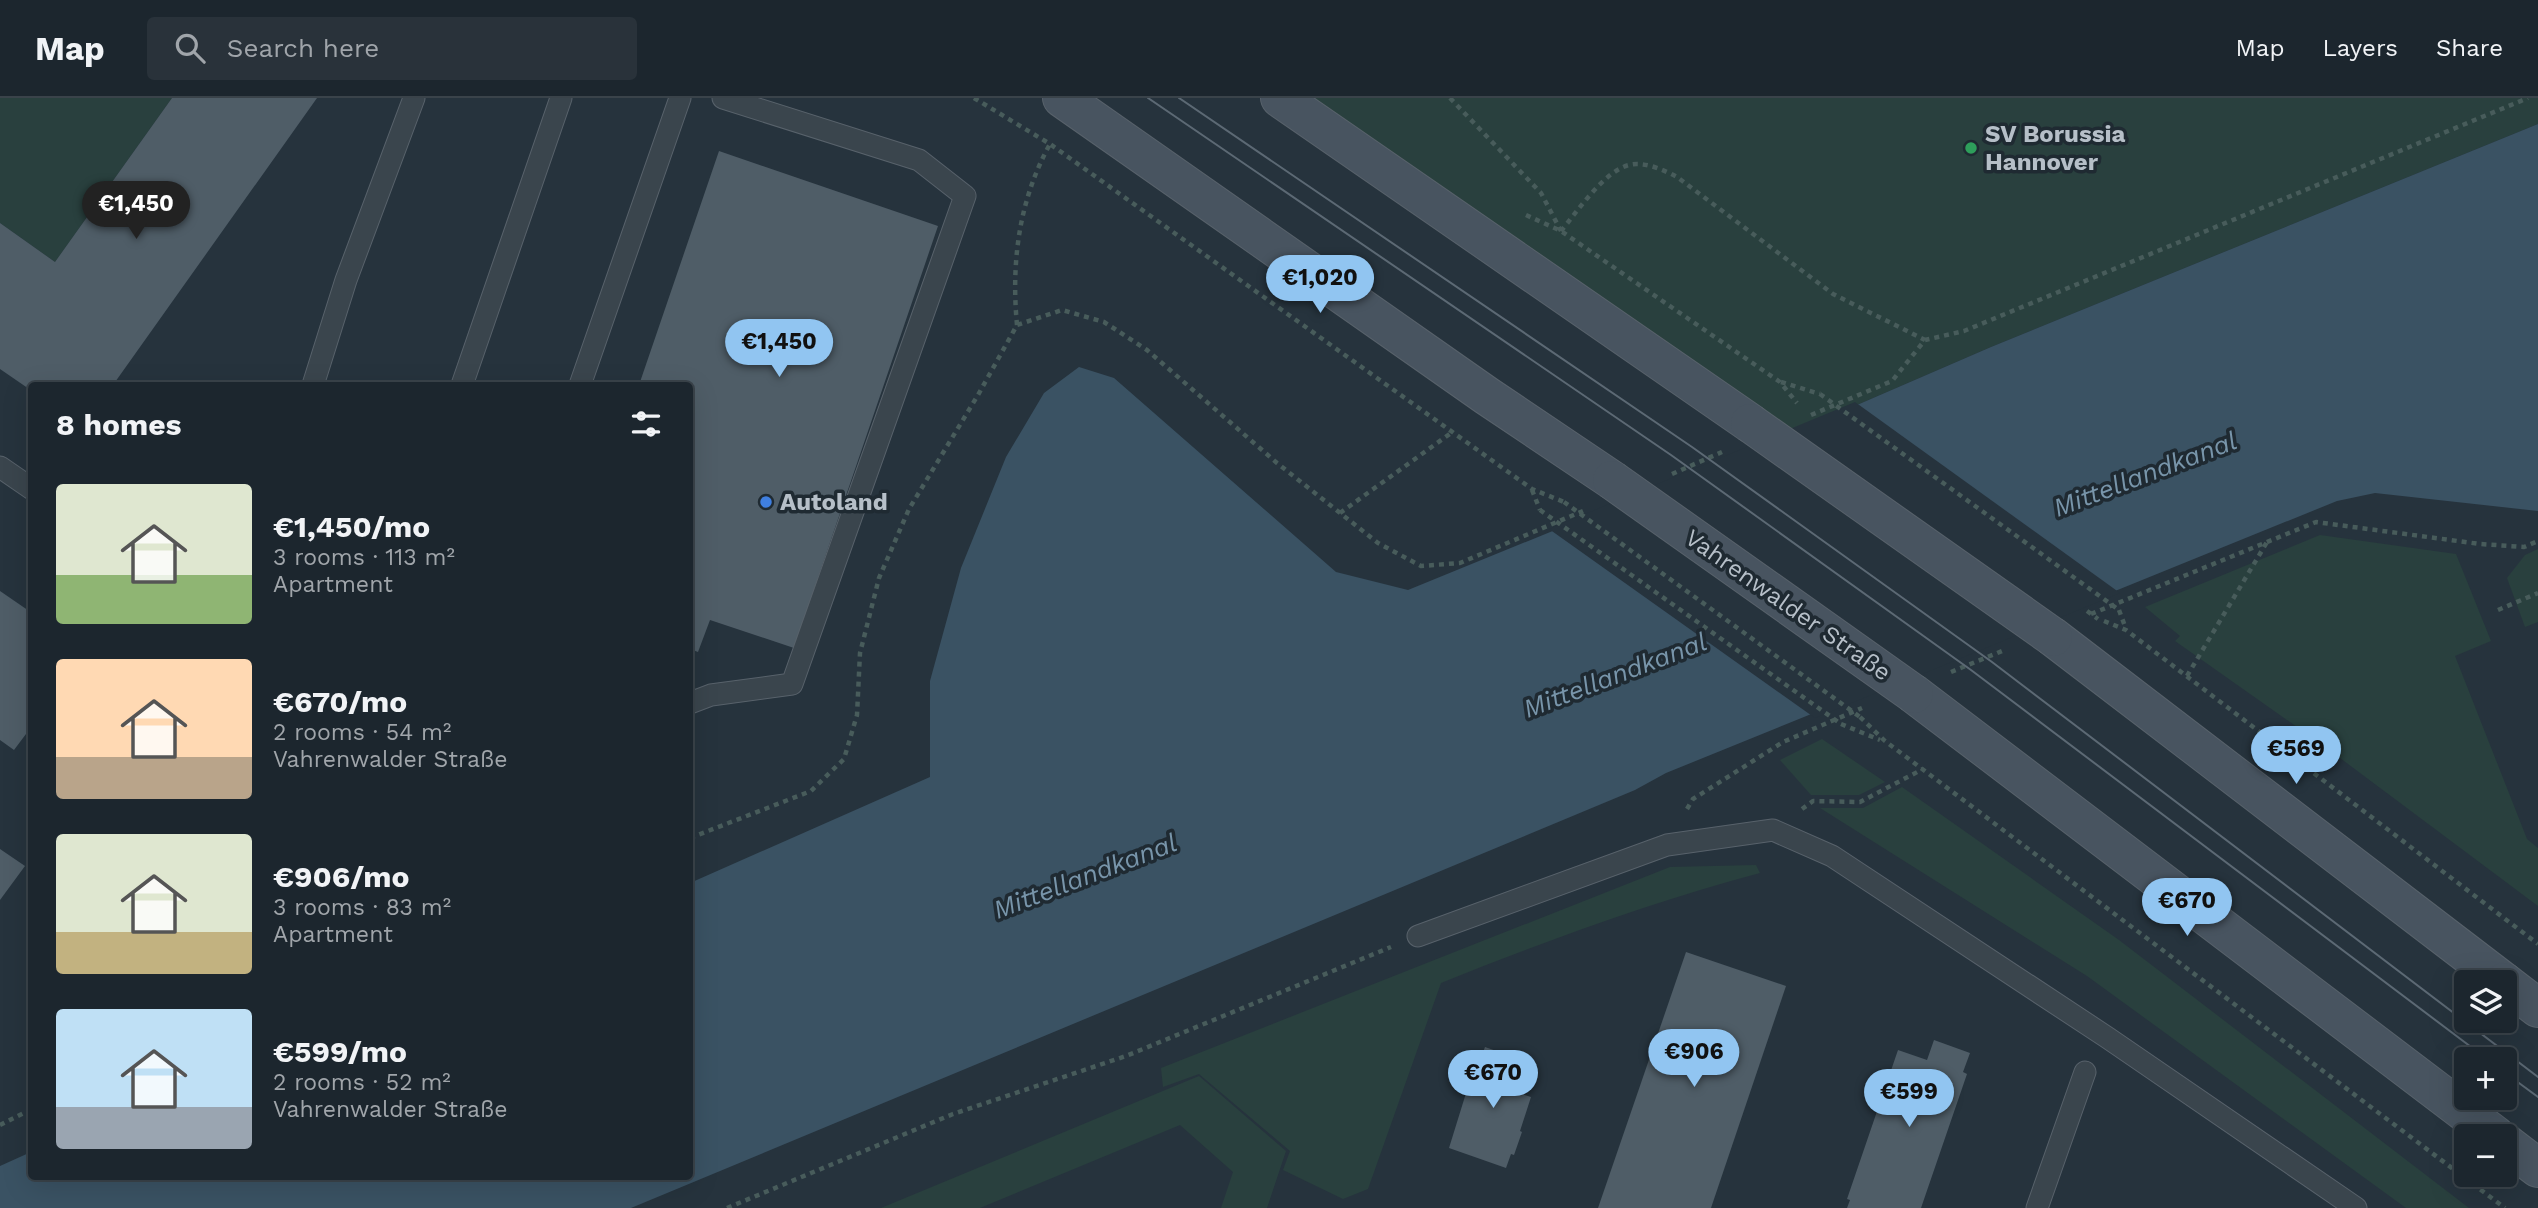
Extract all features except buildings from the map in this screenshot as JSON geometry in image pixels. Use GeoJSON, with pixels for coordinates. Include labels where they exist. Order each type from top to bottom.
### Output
{"type":"FeatureCollection","features":[{"type":"Feature","properties":{"kind":"main road","name":"Vahrenwalder Straße"},"geometry":{"type":"LineString","coordinates":[[1062,98],[1476,388],[1927,685],[2481,1124]]}},
{"type":"Feature","properties":{"kind":"main road"},"geometry":{"type":"LineString","coordinates":[[1280,98],[1749,423],[2065,628],[2489,970]]}},
{"type":"Feature","properties":{"kind":"main road"},"geometry":{"type":"LineString","coordinates":[[2517,992],[2538,1008]]}},
{"type":"Feature","properties":{"kind":"main road"},"geometry":{"type":"LineString","coordinates":[[2517,1152],[2538,1168]]}},
{"type":"Feature","properties":{"kind":"lane"},"geometry":{"type":"LineString","coordinates":[[314,382],[346,280],[415,98]]}},
{"type":"Feature","properties":{"kind":"lane"},"geometry":{"type":"LineString","coordinates":[[463,382],[561,98]]}},
{"type":"Feature","properties":{"kind":"lane"},"geometry":{"type":"LineString","coordinates":[[581,382],[680,98]]}},
{"type":"Feature","properties":{"kind":"lane"},"geometry":{"type":"LineString","coordinates":[[693,702],[711,695],[792,684],[965,196],[919,160],[723,98]]}},
{"type":"Feature","properties":{"kind":"lane"},"geometry":{"type":"LineString","coordinates":[[0,467],[28,486]]}},
{"type":"Feature","properties":{"kind":"lane"},"geometry":{"type":"LineString","coordinates":[[693,688],[711,695]]}},
{"type":"Feature","properties":{"kind":"lane"},"geometry":{"type":"LineString","coordinates":[[1418,936],[1667,845],[1773,830],[1832,856],[2119,1046],[2356,1208]]}},
{"type":"Feature","properties":{"kind":"lane"},"geometry":{"type":"LineString","coordinates":[[2037,1208],[2085,1072]]}},
{"type":"Feature","properties":{"kind":"path"},"geometry":{"type":"LineString","coordinates":[[974,98],[1050,144],[1532,489],[1564,502],[1860,717],[1885,741],[2505,1208]]}},
{"type":"Feature","properties":{"kind":"path"},"geometry":{"type":"LineString","coordinates":[[1450,98],[1455,100],[1541,193],[1561,231],[1780,382],[1797,403]]}},
{"type":"Feature","properties":{"kind":"path"},"geometry":{"type":"LineString","coordinates":[[1561,231],[1601,181],[1629,165],[1659,168],[1677,177],[1833,294],[1926,340],[1964,331],[2528,98]]}},
{"type":"Feature","properties":{"kind":"path"},"geometry":{"type":"LineString","coordinates":[[693,837],[811,791],[844,759],[857,715],[860,653],[879,578],[909,509],[1017,325],[1013,287],[1021,218],[1038,166],[1050,144]]}},
{"type":"Feature","properties":{"kind":"path"},"geometry":{"type":"LineString","coordinates":[[1017,325],[1062,310],[1104,322],[1147,350],[1276,463],[1340,513],[1451,433]]}},
{"type":"Feature","properties":{"kind":"path"},"geometry":{"type":"LineString","coordinates":[[1780,382],[1820,394],[2119,610],[2126,630]]}},
{"type":"Feature","properties":{"kind":"path"},"geometry":{"type":"LineString","coordinates":[[1532,489],[1540,510],[1841,724],[1885,741]]}},
{"type":"Feature","properties":{"kind":"path"},"geometry":{"type":"LineString","coordinates":[[2065,628],[2316,522],[2480,544],[2524,547],[2538,541]]}},
{"type":"Feature","properties":{"kind":"path"},"geometry":{"type":"LineString","coordinates":[[2187,676],[2267,541]]}},
{"type":"Feature","properties":{"kind":"path"},"geometry":{"type":"LineString","coordinates":[[2498,610],[2538,593]]}},
{"type":"Feature","properties":{"kind":"path"},"geometry":{"type":"LineString","coordinates":[[2098,619],[2126,630],[2538,944]]}},
{"type":"Feature","properties":{"kind":"path"},"geometry":{"type":"LineString","coordinates":[[1927,685],[2002,651]]}},
{"type":"Feature","properties":{"kind":"path"},"geometry":{"type":"LineString","coordinates":[[1667,845],[1693,799],[1783,742],[1863,708]]}},
{"type":"Feature","properties":{"kind":"path"},"geometry":{"type":"LineString","coordinates":[[1773,830],[1813,801],[1860,802],[1923,769]]}},
{"type":"Feature","properties":{"kind":"path"},"geometry":{"type":"LineString","coordinates":[[727,1208],[953,1114],[1126,1056],[1418,936]]}},
{"type":"Feature","properties":{"kind":"path"},"geometry":{"type":"LineString","coordinates":[[0,1125],[28,1111]]}},
{"type":"Feature","properties":{"kind":"green space"},"geometry":{"type":"Polygon","coordinates":[[[0,98],[172,98],[55,262],[0,223],[0,98]]]}},
{"type":"Feature","properties":{"kind":"green space"},"geometry":{"type":"Polygon","coordinates":[[[1280,98],[2538,98],[2538,124],[1991,347],[1783,437],[1280,98]]]}},
{"type":"Feature","properties":{"kind":"green space"},"geometry":{"type":"Polygon","coordinates":[[[2320,535],[2456,554],[2491,641],[2455,656],[2527,839],[2538,848],[2538,906],[2324,746],[2175,641],[2180,636],[2145,607],[2320,535]]]}},
{"type":"Feature","properties":{"kind":"green space"},"geometry":{"type":"Polygon","coordinates":[[[2538,549],[2538,622],[2525,627],[2507,578],[2525,555],[2538,549]]]}},
{"type":"Feature","properties":{"kind":"green space"},"geometry":{"type":"Polygon","coordinates":[[[1822,739],[1885,782],[1859,795],[1811,795],[1780,760],[1822,739]]]}},
{"type":"Feature","properties":{"kind":"green space"},"geometry":{"type":"Polygon","coordinates":[[[1902,787],[2119,940],[2469,1208],[2406,1208],[2087,976],[1820,808],[1863,808],[1902,787]]]}},
{"type":"Feature","properties":{"kind":"green space"},"geometry":{"type":"Polygon","coordinates":[[[1756,865],[1760,873],[1599,923],[1441,983],[1368,1189],[1343,1199],[1283,1170],[1290,1151],[1199,1074],[1163,1087],[1161,1068],[1670,867],[1756,865]]]}},
{"type":"Feature","properties":{"kind":"green space"},"geometry":{"type":"Polygon","coordinates":[[[1199,1076],[1286,1151],[1267,1208],[1221,1208],[1233,1172],[1180,1125],[980,1208],[881,1208],[1199,1076]]]}},
{"type":"Feature","properties":{"kind":"water","name":"Mittellandkanal"},"geometry":{"type":"Polygon","coordinates":[[[2538,124],[2538,511],[2375,493],[2337,501],[1666,773],[1635,790],[631,1208],[0,1208],[0,1166],[28,1153],[28,1180],[693,1180],[693,882],[930,777],[930,681],[961,568],[1006,457],[1044,393],[1079,367],[1114,378],[1336,572],[1408,590],[1783,437],[1991,347],[2538,124]]]}},
{"type":"Feature","properties":{"kind":"pier"},"geometry":{"type":"Polygon","coordinates":[[[1855,402],[2120,593],[1815,718],[1549,529],[1855,402]]]}},
{"type":"Feature","properties":{"kind":"tram line"},"geometry":{"type":"LineString","coordinates":[[1148,98],[1671,455],[1971,670],[2471,1047]]}},
{"type":"Feature","properties":{"kind":"tram line"},"geometry":{"type":"LineString","coordinates":[[1179,98],[1692,447],[1992,662],[2538,1077]]}},
{"type":"Feature","properties":{"kind":"tram line"},"geometry":{"type":"LineString","coordinates":[[2517,1082],[2538,1097]]}},
{"type":"Feature","properties":{"kind":"place","name":"SV Borussia Hannover"},"geometry":{"type":"Point","coordinates":[1971,148]}},
{"type":"Feature","properties":{"kind":"place","name":"Autoland"},"geometry":{"type":"Point","coordinates":[766,502]}}]}
